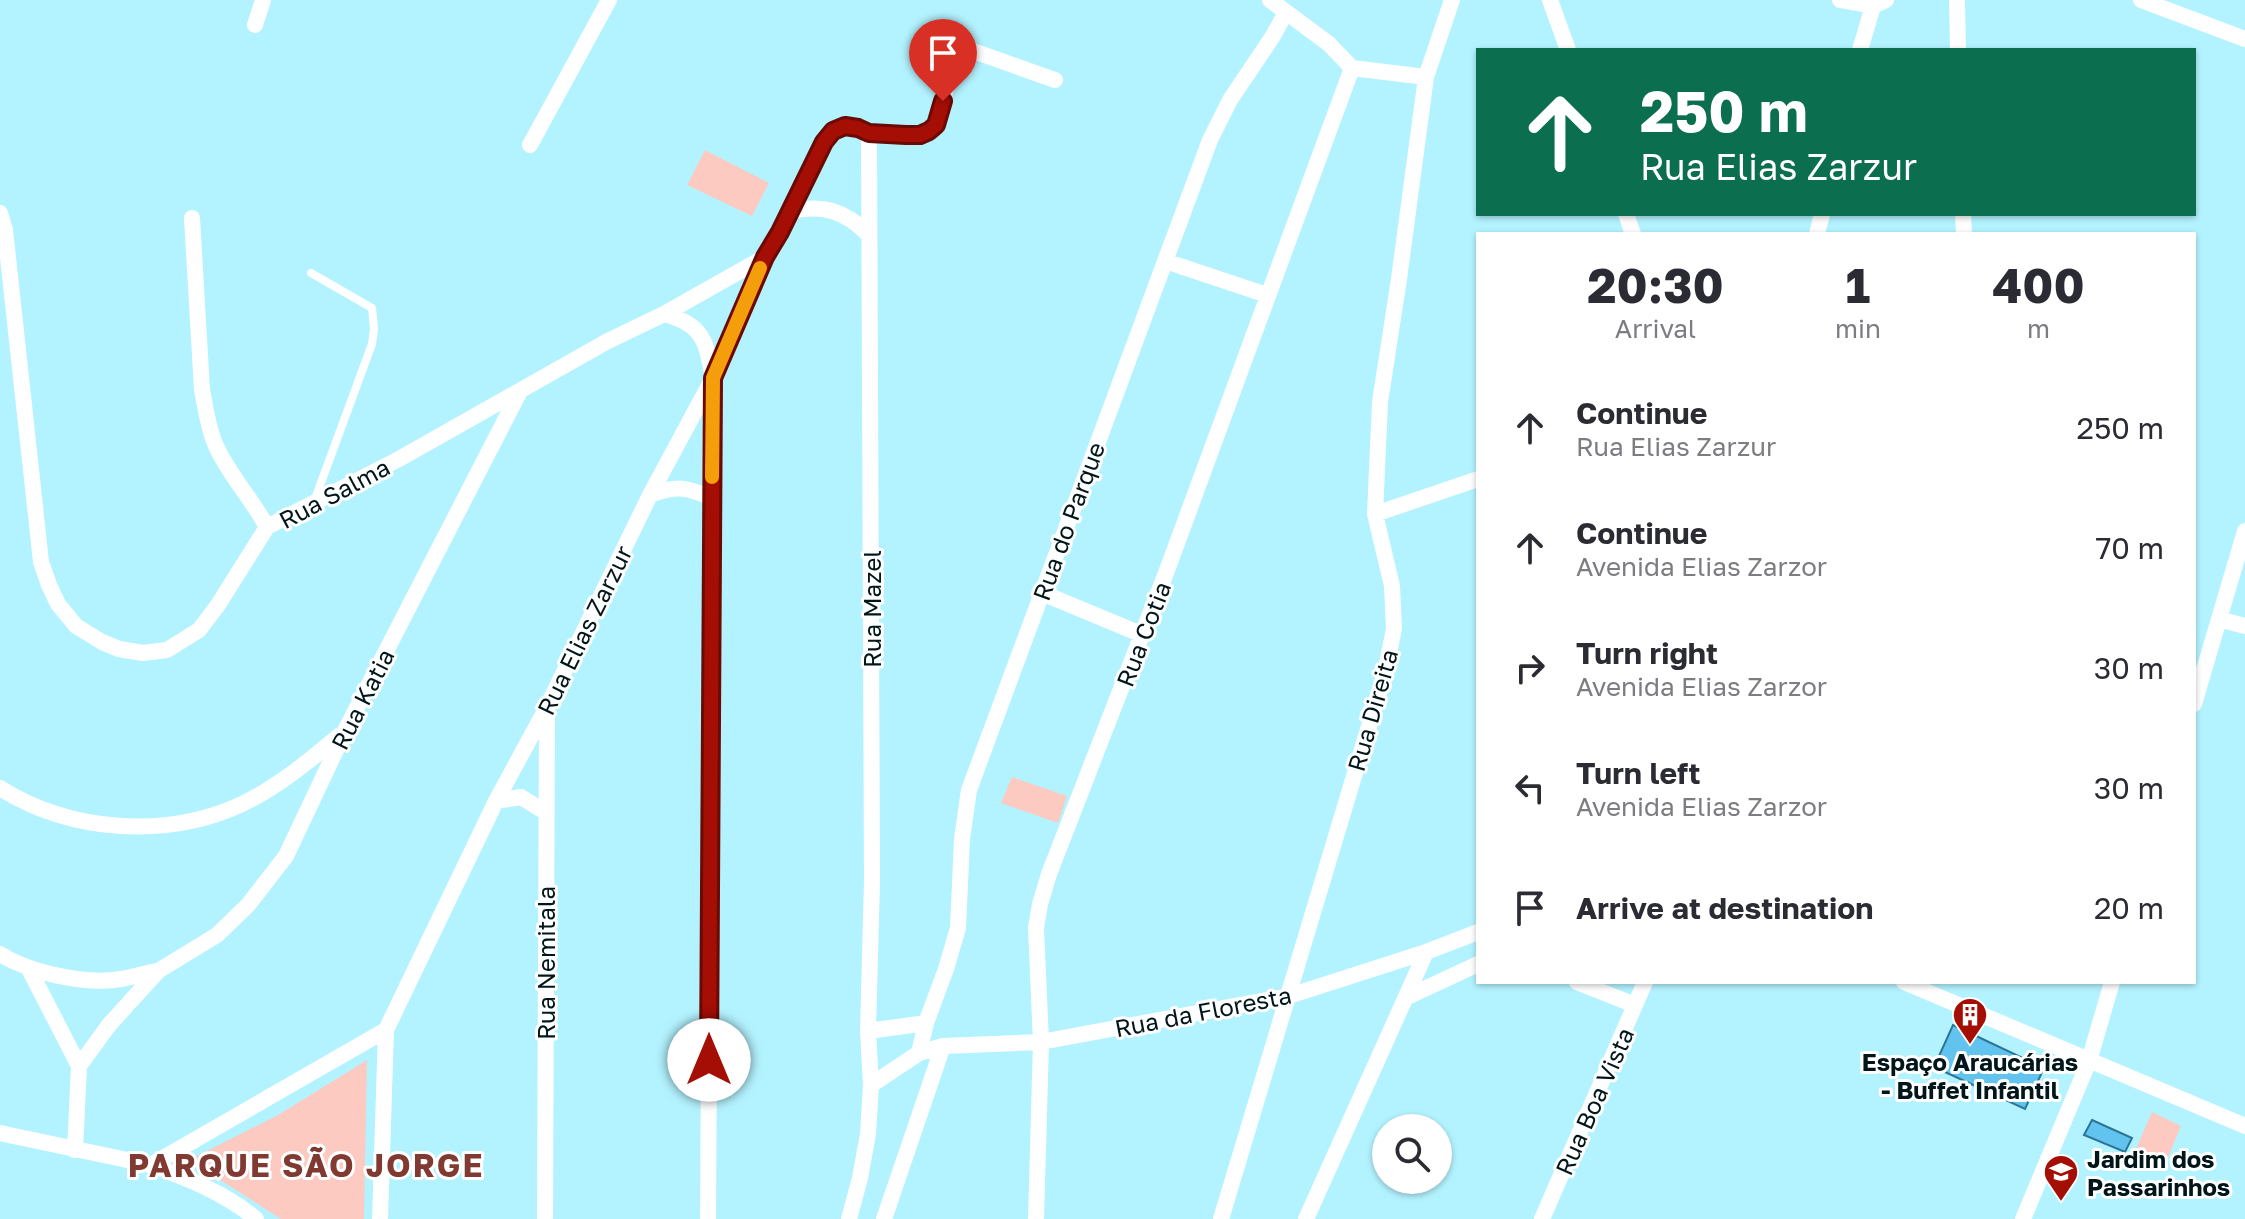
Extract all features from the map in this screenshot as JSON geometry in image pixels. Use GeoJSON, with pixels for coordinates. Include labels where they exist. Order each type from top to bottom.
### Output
{"type":"FeatureCollection","features":[{"type":"Feature","properties":{"kind":"street"},"geometry":{"type":"LineString","coordinates":[[255,25],[263,0]]}},
{"type":"Feature","properties":{"kind":"street"},"geometry":{"type":"LineString","coordinates":[[530,145],[609,0]]}},
{"type":"Feature","properties":{"kind":"street"},"geometry":{"type":"LineString","coordinates":[[1270,0],[1288,6],[1352,68],[1426,77]]}},
{"type":"Feature","properties":{"kind":"street","name":"Rua Direita"},"geometry":{"type":"LineString","coordinates":[[1221,1219],[1385,673],[1394,629],[1392,586],[1375,514],[1376,445],[1426,77],[1452,0]]}},
{"type":"Feature","properties":{"kind":"street"},"geometry":{"type":"LineString","coordinates":[[1550,0],[1567,48]]}},
{"type":"Feature","properties":{"kind":"street"},"geometry":{"type":"LineString","coordinates":[[1840,0],[1880,3],[1861,48]]}},
{"type":"Feature","properties":{"kind":"street"},"geometry":{"type":"LineString","coordinates":[[1957,0],[1958,48]]}},
{"type":"Feature","properties":{"kind":"street"},"geometry":{"type":"LineString","coordinates":[[2141,0],[2245,39]]}},
{"type":"Feature","properties":{"kind":"street","name":"Rua do Parque"},"geometry":{"type":"LineString","coordinates":[[919,1053],[958,928],[962,839],[969,790],[1210,140],[1230,100],[1273,36],[1288,6]]}},
{"type":"Feature","properties":{"kind":"street"},"geometry":{"type":"LineString","coordinates":[[869,133],[920,135],[936,125],[956,53],[962,47],[1055,80]]}},
{"type":"Feature","properties":{"kind":"street","name":"Rua Cotia"},"geometry":{"type":"LineString","coordinates":[[1036,1219],[1041,1042],[1036,928],[1040,904],[1143,635],[1352,68]]}},
{"type":"Feature","properties":{"kind":"street","name":"Rua Elias Zarzur"},"geometry":{"type":"LineString","coordinates":[[386,1030],[496,801],[547,707],[650,495],[713,378],[765,257],[824,142],[833,131],[845,126],[869,133]]}},
{"type":"Feature","properties":{"kind":"street","name":"Rua Mazel"},"geometry":{"type":"LineString","coordinates":[[849,1219],[868,1134],[871,1085],[868,1031],[872,881],[869,133]]}},
{"type":"Feature","properties":{"kind":"street"},"geometry":{"type":"LineString","coordinates":[[791,211],[808,207],[835,212],[857,222],[868,234]]}},
{"type":"Feature","properties":{"kind":"street","name":"Rua Salma"},"geometry":{"type":"LineString","coordinates":[[0,213],[5,230],[41,562],[58,604],[76,626],[119,649],[143,653],[167,650],[199,630],[267,527],[765,257]]}},
{"type":"Feature","properties":{"kind":"street"},"geometry":{"type":"LineString","coordinates":[[192,218],[202,390],[207,418],[228,468],[267,527]]}},
{"type":"Feature","properties":{"kind":"street"},"geometry":{"type":"LineString","coordinates":[[1165,261],[1267,295]]}},
{"type":"Feature","properties":{"kind":"street"},"geometry":{"type":"LineString","coordinates":[[664,314],[695,327],[708,350],[713,378],[708,1219]]}},
{"type":"Feature","properties":{"kind":"street","name":"Rua Katia"},"geometry":{"type":"LineString","coordinates":[[158,971],[217,935],[248,905],[286,856],[345,731],[521,390]]}},
{"type":"Feature","properties":{"kind":"street"},"geometry":{"type":"LineString","coordinates":[[1375,514],[1476,480]]}},
{"type":"Feature","properties":{"kind":"street"},"geometry":{"type":"LineString","coordinates":[[650,495],[681,487],[712,498]]}},
{"type":"Feature","properties":{"kind":"street"},"geometry":{"type":"LineString","coordinates":[[2196,697],[2245,531]]}},
{"type":"Feature","properties":{"kind":"street"},"geometry":{"type":"LineString","coordinates":[[1042,593],[1143,635]]}},
{"type":"Feature","properties":{"kind":"street"},"geometry":{"type":"LineString","coordinates":[[2219,619],[2245,626]]}},
{"type":"Feature","properties":{"kind":"street","name":"Rua Nemitala"},"geometry":{"type":"LineString","coordinates":[[545,1219],[547,707]]}},
{"type":"Feature","properties":{"kind":"street"},"geometry":{"type":"LineString","coordinates":[[0,788],[17,799],[55,814],[99,825],[142,826],[198,820],[240,805],[277,784],[345,731]]}},
{"type":"Feature","properties":{"kind":"street"},"geometry":{"type":"LineString","coordinates":[[496,801],[521,797],[545,812]]}},
{"type":"Feature","properties":{"kind":"street","name":"Rua da Floresta"},"geometry":{"type":"LineString","coordinates":[[871,1085],[919,1053],[943,1046],[1041,1042],[1289,996],[1476,933]]}},
{"type":"Feature","properties":{"kind":"street"},"geometry":{"type":"LineString","coordinates":[[1306,1219],[1426,952]]}},
{"type":"Feature","properties":{"kind":"street"},"geometry":{"type":"LineString","coordinates":[[0,954],[28,967],[87,980],[119,980],[158,971]]}},
{"type":"Feature","properties":{"kind":"street"},"geometry":{"type":"LineString","coordinates":[[1405,998],[1476,965]]}},
{"type":"Feature","properties":{"kind":"street"},"geometry":{"type":"LineString","coordinates":[[28,967],[79,1066],[75,1150]]}},
{"type":"Feature","properties":{"kind":"street"},"geometry":{"type":"LineString","coordinates":[[79,1066],[109,1025],[158,971]]}},
{"type":"Feature","properties":{"kind":"street"},"geometry":{"type":"LineString","coordinates":[[1582,984],[1635,1005]]}},
{"type":"Feature","properties":{"kind":"street","name":"Rua Boa Vista"},"geometry":{"type":"LineString","coordinates":[[1542,1219],[1644,984]]}},
{"type":"Feature","properties":{"kind":"street"},"geometry":{"type":"LineString","coordinates":[[1910,984],[2245,1126]]}},
{"type":"Feature","properties":{"kind":"street"},"geometry":{"type":"LineString","coordinates":[[2023,1219],[2089,1061],[2111,984]]}},
{"type":"Feature","properties":{"kind":"street"},"geometry":{"type":"LineString","coordinates":[[868,1031],[926,1023]]}},
{"type":"Feature","properties":{"kind":"street"},"geometry":{"type":"LineString","coordinates":[[151,1165],[386,1030]]}},
{"type":"Feature","properties":{"kind":"street"},"geometry":{"type":"LineString","coordinates":[[380,1219],[386,1030]]}},
{"type":"Feature","properties":{"kind":"street"},"geometry":{"type":"LineString","coordinates":[[884,1219],[943,1046]]}},
{"type":"Feature","properties":{"kind":"street"},"geometry":{"type":"LineString","coordinates":[[0,1133],[151,1165],[203,1185],[256,1219]]}},
{"type":"Feature","properties":{"kind":"lane"},"geometry":{"type":"LineString","coordinates":[[311,273],[372,308],[374,329],[372,344],[314,504]]}},
{"type":"Feature","properties":{"kind":"shaded area"},"geometry":{"type":"Polygon","coordinates":[[[705,150],[769,183],[752,216],[687,185],[705,150]]]}},
{"type":"Feature","properties":{"kind":"shaded area"},"geometry":{"type":"Polygon","coordinates":[[[1012,777],[1067,796],[1058,823],[1001,803],[1012,777]]]}},
{"type":"Feature","properties":{"kind":"shaded area"},"geometry":{"type":"Polygon","coordinates":[[[367,1060],[364,1219],[281,1219],[189,1160],[278,1115],[367,1060]]]}},
{"type":"Feature","properties":{"kind":"shaded area"},"geometry":{"type":"Polygon","coordinates":[[[2152,1112],[2181,1126],[2162,1172],[2132,1158],[2152,1112]]]}},
{"type":"Feature","properties":{"kind":"building","name":"Espaço Araucárias - Buffet Infantil"},"geometry":{"type":"Polygon","coordinates":[[[1953,1025],[2044,1068],[2025,1109],[1934,1067],[1953,1025]]]}},
{"type":"Feature","properties":{"kind":"building"},"geometry":{"type":"Polygon","coordinates":[[[2092,1120],[2132,1138],[2125,1152],[2084,1135],[2092,1120]]]}},
{"type":"Feature","properties":{"kind":"slow traffic"},"geometry":{"type":"LineString","coordinates":[[712,477],[713,378],[760,268]]}},
{"type":"Feature","properties":{"kind":"place","name":"Espaço Araucárias - Buffet Infantil"},"geometry":{"type":"Point","coordinates":[1970,1046]}},
{"type":"Feature","properties":{"kind":"place","name":"Jardim dos Passarinhos"},"geometry":{"type":"Point","coordinates":[2061,1203]}},
{"type":"Feature","properties":{"kind":"district","name":"PARQUE SÃO JORGE"},"geometry":{"type":"Point","coordinates":[306,1165]}},
{"type":"Feature","properties":{"kind":"route"},"geometry":{"type":"LineString","coordinates":[[709,1060],[713,378],[765,257],[824,142],[833,131],[845,126],[869,133],[920,135],[936,125],[943,101]]}}]}
